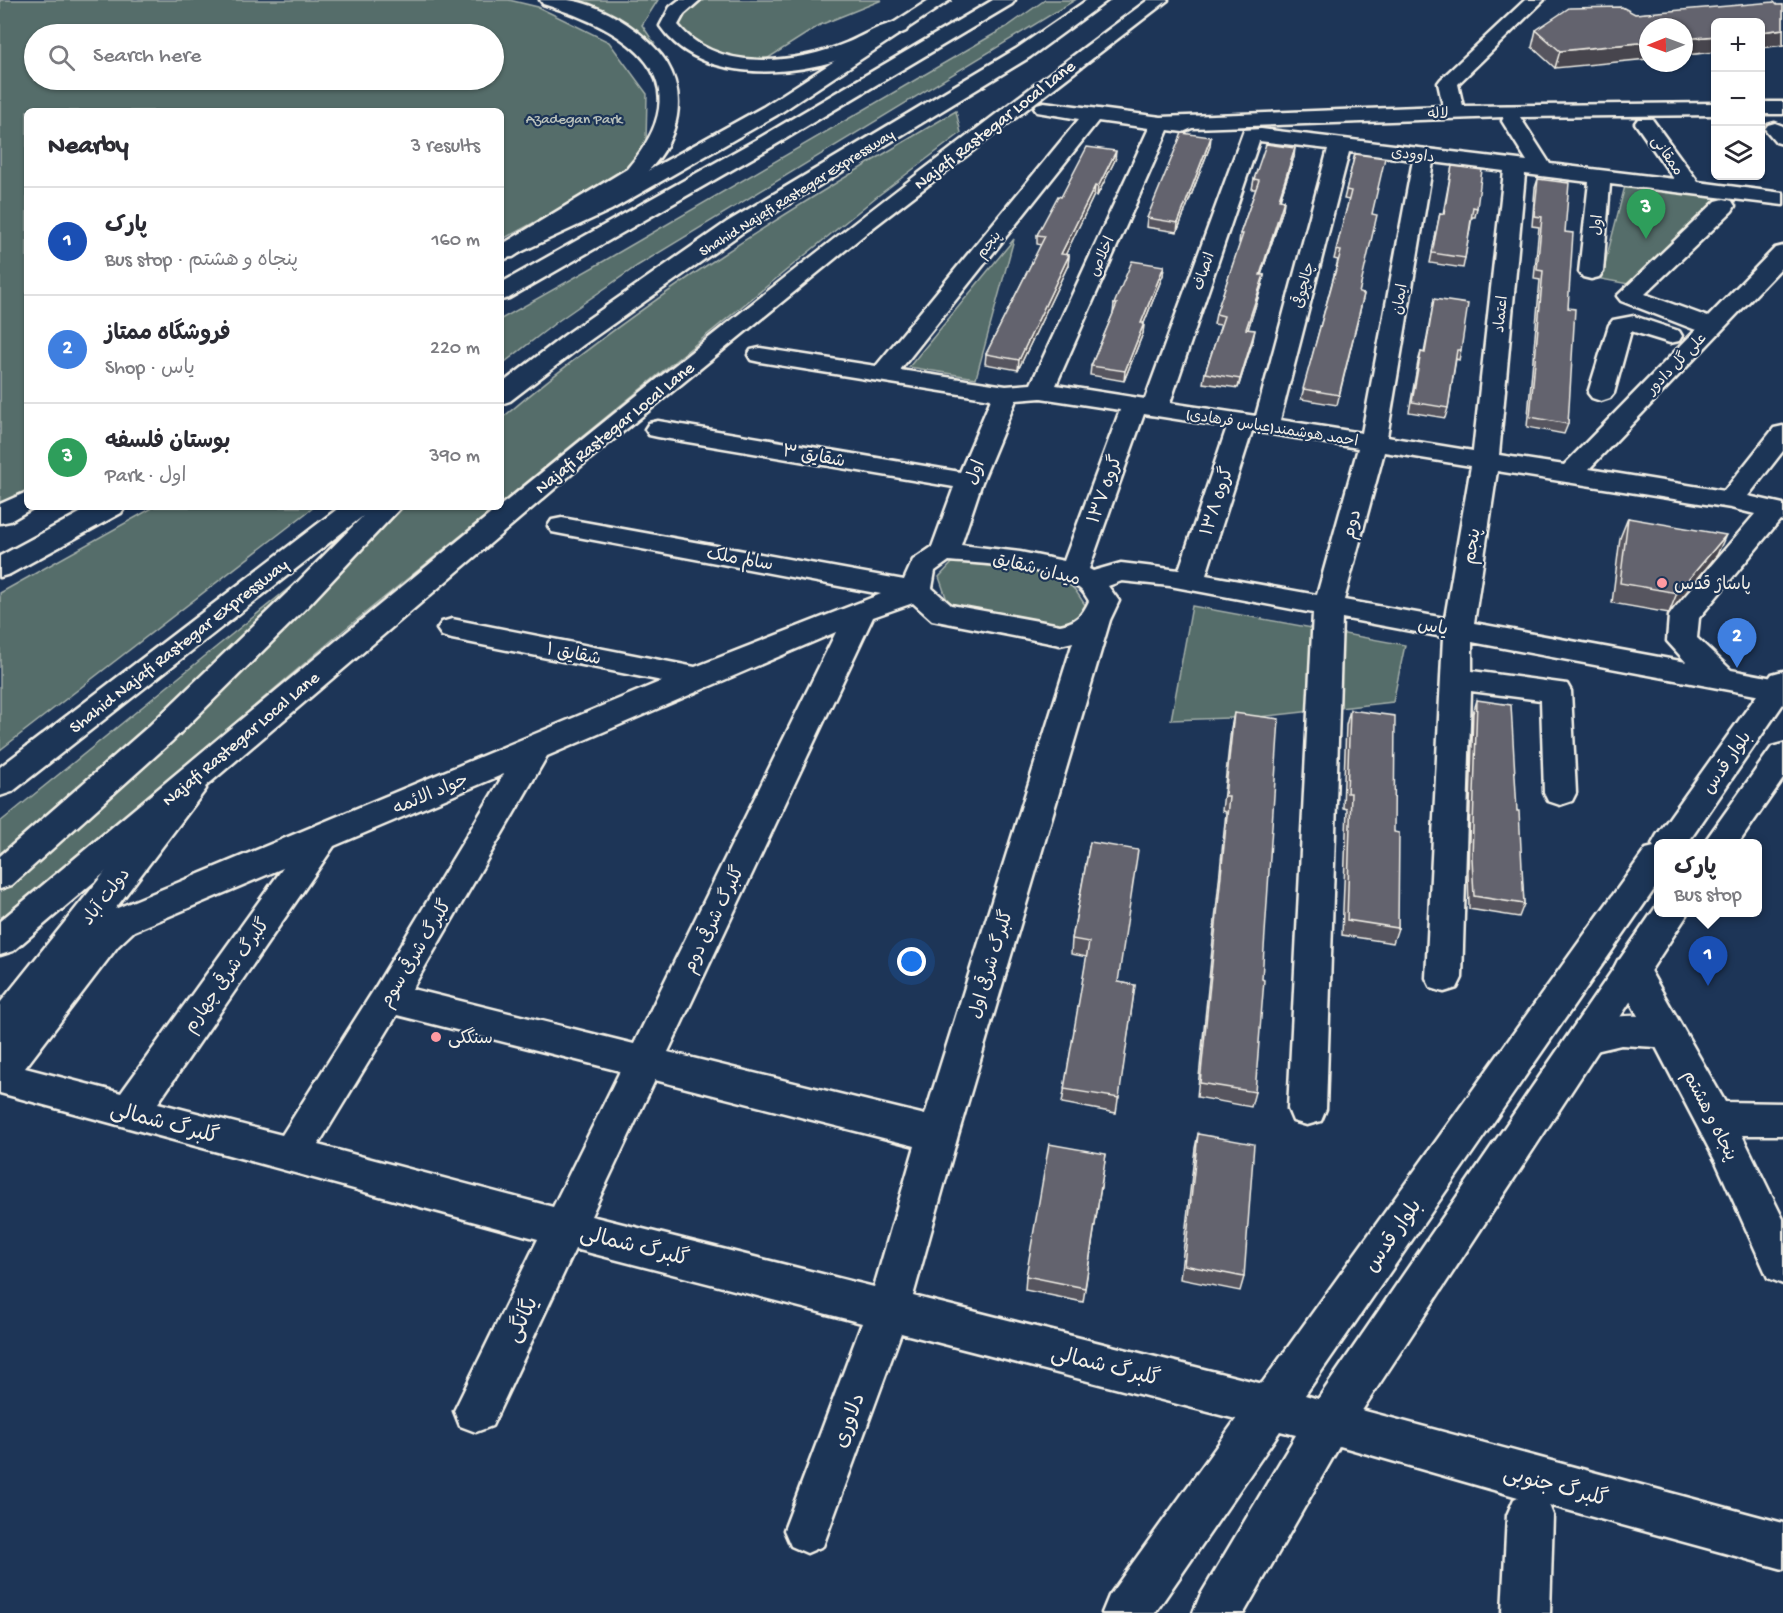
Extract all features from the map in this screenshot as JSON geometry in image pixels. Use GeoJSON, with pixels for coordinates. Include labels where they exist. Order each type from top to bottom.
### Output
{"type":"FeatureCollection","features":[{"type":"Feature","properties":{"kind":"main road"},"geometry":{"type":"LineString","coordinates":[[504,252],[632,174],[656,147],[670,116],[669,83],[654,57],[646,49],[618,27],[593,15],[549,0]]}},
{"type":"Feature","properties":{"kind":"main road"},"geometry":{"type":"LineString","coordinates":[[691,0],[676,11],[669,26],[683,43],[711,57],[756,66],[810,61],[899,27]]}},
{"type":"Feature","properties":{"kind":"main road"},"geometry":{"type":"LineString","coordinates":[[504,253],[603,205],[770,111],[941,0]]}},
{"type":"Feature","properties":{"kind":"main road"},"geometry":{"type":"LineString","coordinates":[[504,291],[758,147],[1006,0]]}},
{"type":"Feature","properties":{"kind":"main road","name":"Shahid Najafi Rastegar Expressway"},"geometry":{"type":"LineString","coordinates":[[504,394],[574,340],[735,227],[1023,53],[1099,0]]}},
{"type":"Feature","properties":{"kind":"main road","name":"Najafi Rastegar Local Lane"},"geometry":{"type":"LineString","coordinates":[[0,941],[473,541],[1017,105],[1159,0]]}},
{"type":"Feature","properties":{"kind":"main road"},"geometry":{"type":"LineString","coordinates":[[1456,112],[1450,99],[1448,83],[1535,0]]}},
{"type":"Feature","properties":{"kind":"main road","name":"داوودی"},"geometry":{"type":"LineString","coordinates":[[1044,108],[1783,200]]}},
{"type":"Feature","properties":{"kind":"main road"},"geometry":{"type":"LineString","coordinates":[[1765,108],[1783,108]]}},
{"type":"Feature","properties":{"kind":"main road","name":"لاله"},"geometry":{"type":"LineString","coordinates":[[1161,123],[1456,112],[1711,109]]}},
{"type":"Feature","properties":{"kind":"main road","name":"پنجم"},"geometry":{"type":"LineString","coordinates":[[883,374],[1093,114]]}},
{"type":"Feature","properties":{"kind":"main road"},"geometry":{"type":"LineString","coordinates":[[1512,121],[1543,170]]}},
{"type":"Feature","properties":{"kind":"main road","name":"اخلاص"},"geometry":{"type":"LineString","coordinates":[[1041,390],[1161,123]]}},
{"type":"Feature","properties":{"kind":"main road","name":"ممقانی"},"geometry":{"type":"LineString","coordinates":[[1645,123],[1691,188]]}},
{"type":"Feature","properties":{"kind":"main road","name":"انصاف"},"geometry":{"type":"LineString","coordinates":[[1145,406],[1251,134]]}},
{"type":"Feature","properties":{"kind":"main road","name":"چالچوقی"},"geometry":{"type":"LineString","coordinates":[[1254,424],[1340,145]]}},
{"type":"Feature","properties":{"kind":"main road","name":"ایمان"},"geometry":{"type":"LineString","coordinates":[[1373,443],[1424,155]]}},
{"type":"Feature","properties":{"kind":"main road","name":"اعتماد"},"geometry":{"type":"LineString","coordinates":[[1485,461],[1515,166]]}},
{"type":"Feature","properties":{"kind":"main road","name":"اول"},"geometry":{"type":"LineString","coordinates":[[1591,272],[1600,177]]}},
{"type":"Feature","properties":{"kind":"main road"},"geometry":{"type":"LineString","coordinates":[[1711,327],[1629,296],[1724,206]]}},
{"type":"Feature","properties":{"kind":"main road","name":"علی گل دادور"},"geometry":{"type":"LineString","coordinates":[[1570,474],[1783,253]]}},
{"type":"Feature","properties":{"kind":"main road"},"geometry":{"type":"LineString","coordinates":[[1601,393],[1621,325],[1626,322],[1694,345]]}},
{"type":"Feature","properties":{"kind":"main road","name":"احمد هوشمند(عباس فرهادی)"},"geometry":{"type":"LineString","coordinates":[[760,355],[1006,394],[1041,390],[1145,406],[1731,500],[1778,512]]}},
{"type":"Feature","properties":{"kind":"main road","name":"اول"},"geometry":{"type":"LineString","coordinates":[[944,552],[969,482],[1006,394]]}},
{"type":"Feature","properties":{"kind":"main road","name":"گروه ۱۳۷"},"geometry":{"type":"LineString","coordinates":[[1081,578],[1145,406]]}},
{"type":"Feature","properties":{"kind":"main road","name":"گروه ۱۳۸"},"geometry":{"type":"LineString","coordinates":[[1190,580],[1254,424]]}},
{"type":"Feature","properties":{"kind":"main road","name":"شقایق ۳"},"geometry":{"type":"LineString","coordinates":[[658,429],[969,482]]}},
{"type":"Feature","properties":{"kind":"main road"},"geometry":{"type":"LineString","coordinates":[[1731,500],[1783,434]]}},
{"type":"Feature","properties":{"kind":"main road","name":"دوم"},"geometry":{"type":"LineString","coordinates":[[1307,1109],[1328,606],[1373,443]]}},
{"type":"Feature","properties":{"kind":"main road","name":"پنجم"},"geometry":{"type":"LineString","coordinates":[[1444,978],[1458,630],[1485,461]]}},
{"type":"Feature","properties":{"kind":"main road"},"geometry":{"type":"LineString","coordinates":[[0,515],[24,502]]}},
{"type":"Feature","properties":{"kind":"main road"},"geometry":{"type":"LineString","coordinates":[[0,568],[106,510]]}},
{"type":"Feature","properties":{"kind":"main road","name":"Shahid Najafi Rastegar Expressway"},"geometry":{"type":"LineString","coordinates":[[0,784],[353,510]]}},
{"type":"Feature","properties":{"kind":"main road"},"geometry":{"type":"LineString","coordinates":[[0,876],[160,734],[297,600],[384,510]]}},
{"type":"Feature","properties":{"kind":"main road"},"geometry":{"type":"LineString","coordinates":[[1722,679],[1682,641],[1684,616],[1778,512]]}},
{"type":"Feature","properties":{"kind":"main road","name":"سالم ملک"},"geometry":{"type":"LineString","coordinates":[[562,526],[917,591]]}},
{"type":"Feature","properties":{"kind":"main road"},"geometry":{"type":"LineString","coordinates":[[944,552],[929,560],[918,574],[917,591],[942,613],[1060,635],[1081,631],[1095,620]]}},
{"type":"Feature","properties":{"kind":"main road","name":"میدان شقایق"},"geometry":{"type":"LineString","coordinates":[[944,552],[1014,559],[1081,578],[1104,601],[1095,620]]}},
{"type":"Feature","properties":{"kind":"main road","name":"یاس"},"geometry":{"type":"LineString","coordinates":[[1081,578],[1121,573],[1190,580],[1722,679],[1780,685]]}},
{"type":"Feature","properties":{"kind":"main road","name":"جواد الائمه"},"geometry":{"type":"LineString","coordinates":[[0,1072],[105,936],[122,921],[536,748],[697,678],[861,610],[917,591]]}},
{"type":"Feature","properties":{"kind":"main road","name":"گلبرگ شرقی دوم"},"geometry":{"type":"LineString","coordinates":[[565,1228],[861,610]]}},
{"type":"Feature","properties":{"kind":"main road","name":"گلبرگ شرقی اول"},"geometry":{"type":"LineString","coordinates":[[888,1310],[938,1135],[1095,620]]}},
{"type":"Feature","properties":{"kind":"main road","name":"شقایق ۱"},"geometry":{"type":"LineString","coordinates":[[452,629],[697,678]]}},
{"type":"Feature","properties":{"kind":"main road"},"geometry":{"type":"LineString","coordinates":[[1456,679],[1556,691],[1560,793]]}},
{"type":"Feature","properties":{"kind":"main road","name":"بلوار قدس"},"geometry":{"type":"LineString","coordinates":[[1672,839],[1780,685]]}},
{"type":"Feature","properties":{"kind":"main road","name":"گلبرگ شرقی سوم"},"geometry":{"type":"LineString","coordinates":[[291,1155],[388,998],[536,748]]}},
{"type":"Feature","properties":{"kind":"main road"},"geometry":{"type":"LineString","coordinates":[[1723,839],[1783,755]]}},
{"type":"Feature","properties":{"kind":"main road","name":"دولت آباد"},"geometry":{"type":"LineString","coordinates":[[0,1030],[211,762]]}},
{"type":"Feature","properties":{"kind":"main road","name":"گلبرگ شرقی چهارم"},"geometry":{"type":"LineString","coordinates":[[129,1113],[322,838]]}},
{"type":"Feature","properties":{"kind":"main road","name":"بلوار قدس"},"geometry":{"type":"LineString","coordinates":[[1126,1613],[1654,865]]}},
{"type":"Feature","properties":{"kind":"main road"},"geometry":{"type":"LineString","coordinates":[[1217,1613],[1328,1423],[1668,917]]}},
{"type":"Feature","properties":{"kind":"main road","name":"پنجاه و هشتم"},"geometry":{"type":"LineString","coordinates":[[1631,970],[1714,1118],[1764,1220],[1783,1265]]}},
{"type":"Feature","properties":{"kind":"main road"},"geometry":{"type":"LineString","coordinates":[[388,998],[938,1135]]}},
{"type":"Feature","properties":{"kind":"main road"},"geometry":{"type":"LineString","coordinates":[[1587,1038],[1621,1030],[1667,1032]]}},
{"type":"Feature","properties":{"kind":"main road","name":"گلبرگ شمالی"},"geometry":{"type":"LineString","coordinates":[[0,1077],[565,1228],[1328,1423]]}},
{"type":"Feature","properties":{"kind":"main road"},"geometry":{"type":"LineString","coordinates":[[1714,1118],[1783,1119]]}},
{"type":"Feature","properties":{"kind":"main road","name":"یگانگی"},"geometry":{"type":"LineString","coordinates":[[476,1411],[565,1228]]}},
{"type":"Feature","properties":{"kind":"main road","name":"دلاوری"},"geometry":{"type":"LineString","coordinates":[[807,1530],[888,1310]]}},
{"type":"Feature","properties":{"kind":"main road","name":"گلبرگ جنوبی"},"geometry":{"type":"LineString","coordinates":[[1328,1423],[1783,1546]]}},
{"type":"Feature","properties":{"kind":"main road"},"geometry":{"type":"LineString","coordinates":[[1526,1613],[1530,1515]]}},
{"type":"Feature","properties":{"kind":"green space","name":"Azadegan Park"},"geometry":{"type":"Polygon","coordinates":[[[0,0],[509,0],[538,7],[609,42],[647,94],[646,143],[630,171],[504,238],[504,108],[24,108],[24,495],[0,507],[0,0]]]}},
{"type":"Feature","properties":{"kind":"green space"},"geometry":{"type":"Polygon","coordinates":[[[567,0],[658,0],[642,25],[654,43],[644,41],[567,0]]]}},
{"type":"Feature","properties":{"kind":"green space"},"geometry":{"type":"Polygon","coordinates":[[[705,0],[882,0],[820,25],[762,62],[715,52],[686,39],[675,21],[687,6],[705,0]]]}},
{"type":"Feature","properties":{"kind":"green space"},"geometry":{"type":"Polygon","coordinates":[[[1045,0],[1075,0],[637,266],[558,321],[504,363],[504,317],[1008,26],[1045,0]]]}},
{"type":"Feature","properties":{"kind":"green space"},"geometry":{"type":"Polygon","coordinates":[[[956,111],[961,133],[875,198],[504,501],[504,417],[554,375],[665,294],[838,182],[956,111]]]}},
{"type":"Feature","properties":{"kind":"green space"},"geometry":{"type":"Polygon","coordinates":[[[1625,186],[1720,199],[1634,285],[1601,279],[1625,186]]]}},
{"type":"Feature","properties":{"kind":"green space"},"geometry":{"type":"Polygon","coordinates":[[[1014,239],[976,378],[909,367],[1014,239]]]}},
{"type":"Feature","properties":{"kind":"green space"},"geometry":{"type":"Polygon","coordinates":[[[149,510],[310,510],[0,750],[0,593],[149,510]]]}},
{"type":"Feature","properties":{"kind":"green space"},"geometry":{"type":"Polygon","coordinates":[[[401,510],[492,510],[344,630],[0,922],[0,888],[289,619],[401,510]]]}},
{"type":"Feature","properties":{"kind":"green space"},"geometry":{"type":"Polygon","coordinates":[[[953,562],[1017,569],[1051,576],[1075,590],[1086,606],[1077,619],[1055,625],[957,606],[947,600],[939,577],[953,562]]]}},
{"type":"Feature","properties":{"kind":"green space"},"geometry":{"type":"Polygon","coordinates":[[[303,580],[0,869],[0,822],[294,584],[303,580]]]}},
{"type":"Feature","properties":{"kind":"green space"},"geometry":{"type":"Polygon","coordinates":[[[1192,606],[1405,645],[1393,702],[1258,717],[1171,720],[1192,606]]]}},
{"type":"Feature","properties":{"kind":"building"},"geometry":{"type":"Polygon","coordinates":[[[1774,2],[1777,5],[1783,5],[1783,29],[1765,31],[1765,18],[1711,18],[1711,36],[1693,38],[1693,18],[1639,18],[1639,43],[1560,51],[1536,30],[1569,8],[1622,7],[1635,14],[1774,2]]]}},
{"type":"Feature","properties":{"kind":"building"},"geometry":{"type":"Polygon","coordinates":[[[1182,133],[1211,137],[1178,223],[1147,218],[1182,133]]]}},
{"type":"Feature","properties":{"kind":"building"},"geometry":{"type":"Polygon","coordinates":[[[1266,144],[1295,148],[1279,199],[1284,200],[1260,275],[1264,275],[1246,329],[1255,330],[1240,379],[1205,373],[1224,316],[1216,314],[1259,180],[1254,179],[1266,144]]]}},
{"type":"Feature","properties":{"kind":"building"},"geometry":{"type":"Polygon","coordinates":[[[1087,147],[1116,151],[1098,187],[1095,186],[1061,254],[1069,255],[1019,360],[986,354],[1045,236],[1037,235],[1058,196],[1061,197],[1087,147]]]}},
{"type":"Feature","properties":{"kind":"building"},"geometry":{"type":"Polygon","coordinates":[[[1355,154],[1385,158],[1372,214],[1377,215],[1359,293],[1364,294],[1339,395],[1303,389],[1341,251],[1336,250],[1351,191],[1346,190],[1355,154]]]}},
{"type":"Feature","properties":{"kind":"building"},"geometry":{"type":"Polygon","coordinates":[[[1452,166],[1482,170],[1477,208],[1473,207],[1465,258],[1432,253],[1440,213],[1444,214],[1452,166]]]}},
{"type":"Feature","properties":{"kind":"building"},"geometry":{"type":"Polygon","coordinates":[[[1538,179],[1569,183],[1565,232],[1573,233],[1568,308],[1575,309],[1568,424],[1530,417],[1543,271],[1537,270],[1542,217],[1534,216],[1538,179]]]}},
{"type":"Feature","properties":{"kind":"building"},"geometry":{"type":"Polygon","coordinates":[[[1132,261],[1164,266],[1141,323],[1144,323],[1125,371],[1091,366],[1117,304],[1114,304],[1132,261]]]}},
{"type":"Feature","properties":{"kind":"building"},"geometry":{"type":"Polygon","coordinates":[[[1434,299],[1468,304],[1461,350],[1457,350],[1448,408],[1412,402],[1421,352],[1425,353],[1434,299]]]}},
{"type":"Feature","properties":{"kind":"building"},"geometry":{"type":"Polygon","coordinates":[[[1628,518],[1726,535],[1677,593],[1620,583],[1628,518]]]}},
{"type":"Feature","properties":{"kind":"building"},"geometry":{"type":"Polygon","coordinates":[[[1477,700],[1511,705],[1524,904],[1474,896],[1472,858],[1477,700]]]}},
{"type":"Feature","properties":{"kind":"building"},"geometry":{"type":"Polygon","coordinates":[[[1350,710],[1395,716],[1394,832],[1399,833],[1398,928],[1347,920],[1351,793],[1347,793],[1350,710]]]}},
{"type":"Feature","properties":{"kind":"building"},"geometry":{"type":"Polygon","coordinates":[[[1234,713],[1279,719],[1255,1092],[1200,1083],[1229,796],[1225,796],[1234,713]]]}},
{"type":"Feature","properties":{"kind":"building"},"geometry":{"type":"Polygon","coordinates":[[[1090,842],[1138,850],[1118,982],[1135,985],[1119,1098],[1064,1089],[1089,942],[1072,939],[1090,842]]]}},
{"type":"Feature","properties":{"kind":"building"},"geometry":{"type":"Polygon","coordinates":[[[1198,1134],[1254,1144],[1244,1277],[1184,1265],[1198,1134]]]}},
{"type":"Feature","properties":{"kind":"building"},"geometry":{"type":"Polygon","coordinates":[[[1049,1144],[1106,1154],[1085,1288],[1026,1276],[1049,1144]]]}},
{"type":"Feature","properties":{"kind":"place","name":"بوستان فلسفه"},"geometry":{"type":"Point","coordinates":[1646,239]}},
{"type":"Feature","properties":{"kind":"place","name":"پاساژ قدس"},"geometry":{"type":"Point","coordinates":[1662,583]}},
{"type":"Feature","properties":{"kind":"place","name":"فروشگاه ممتاز"},"geometry":{"type":"Point","coordinates":[1737,668]}},
{"type":"Feature","properties":{"kind":"place","name":"پارک"},"geometry":{"type":"Point","coordinates":[1708,986]}},
{"type":"Feature","properties":{"kind":"place","name":"سنگکی"},"geometry":{"type":"Point","coordinates":[436,1037]}}]}
